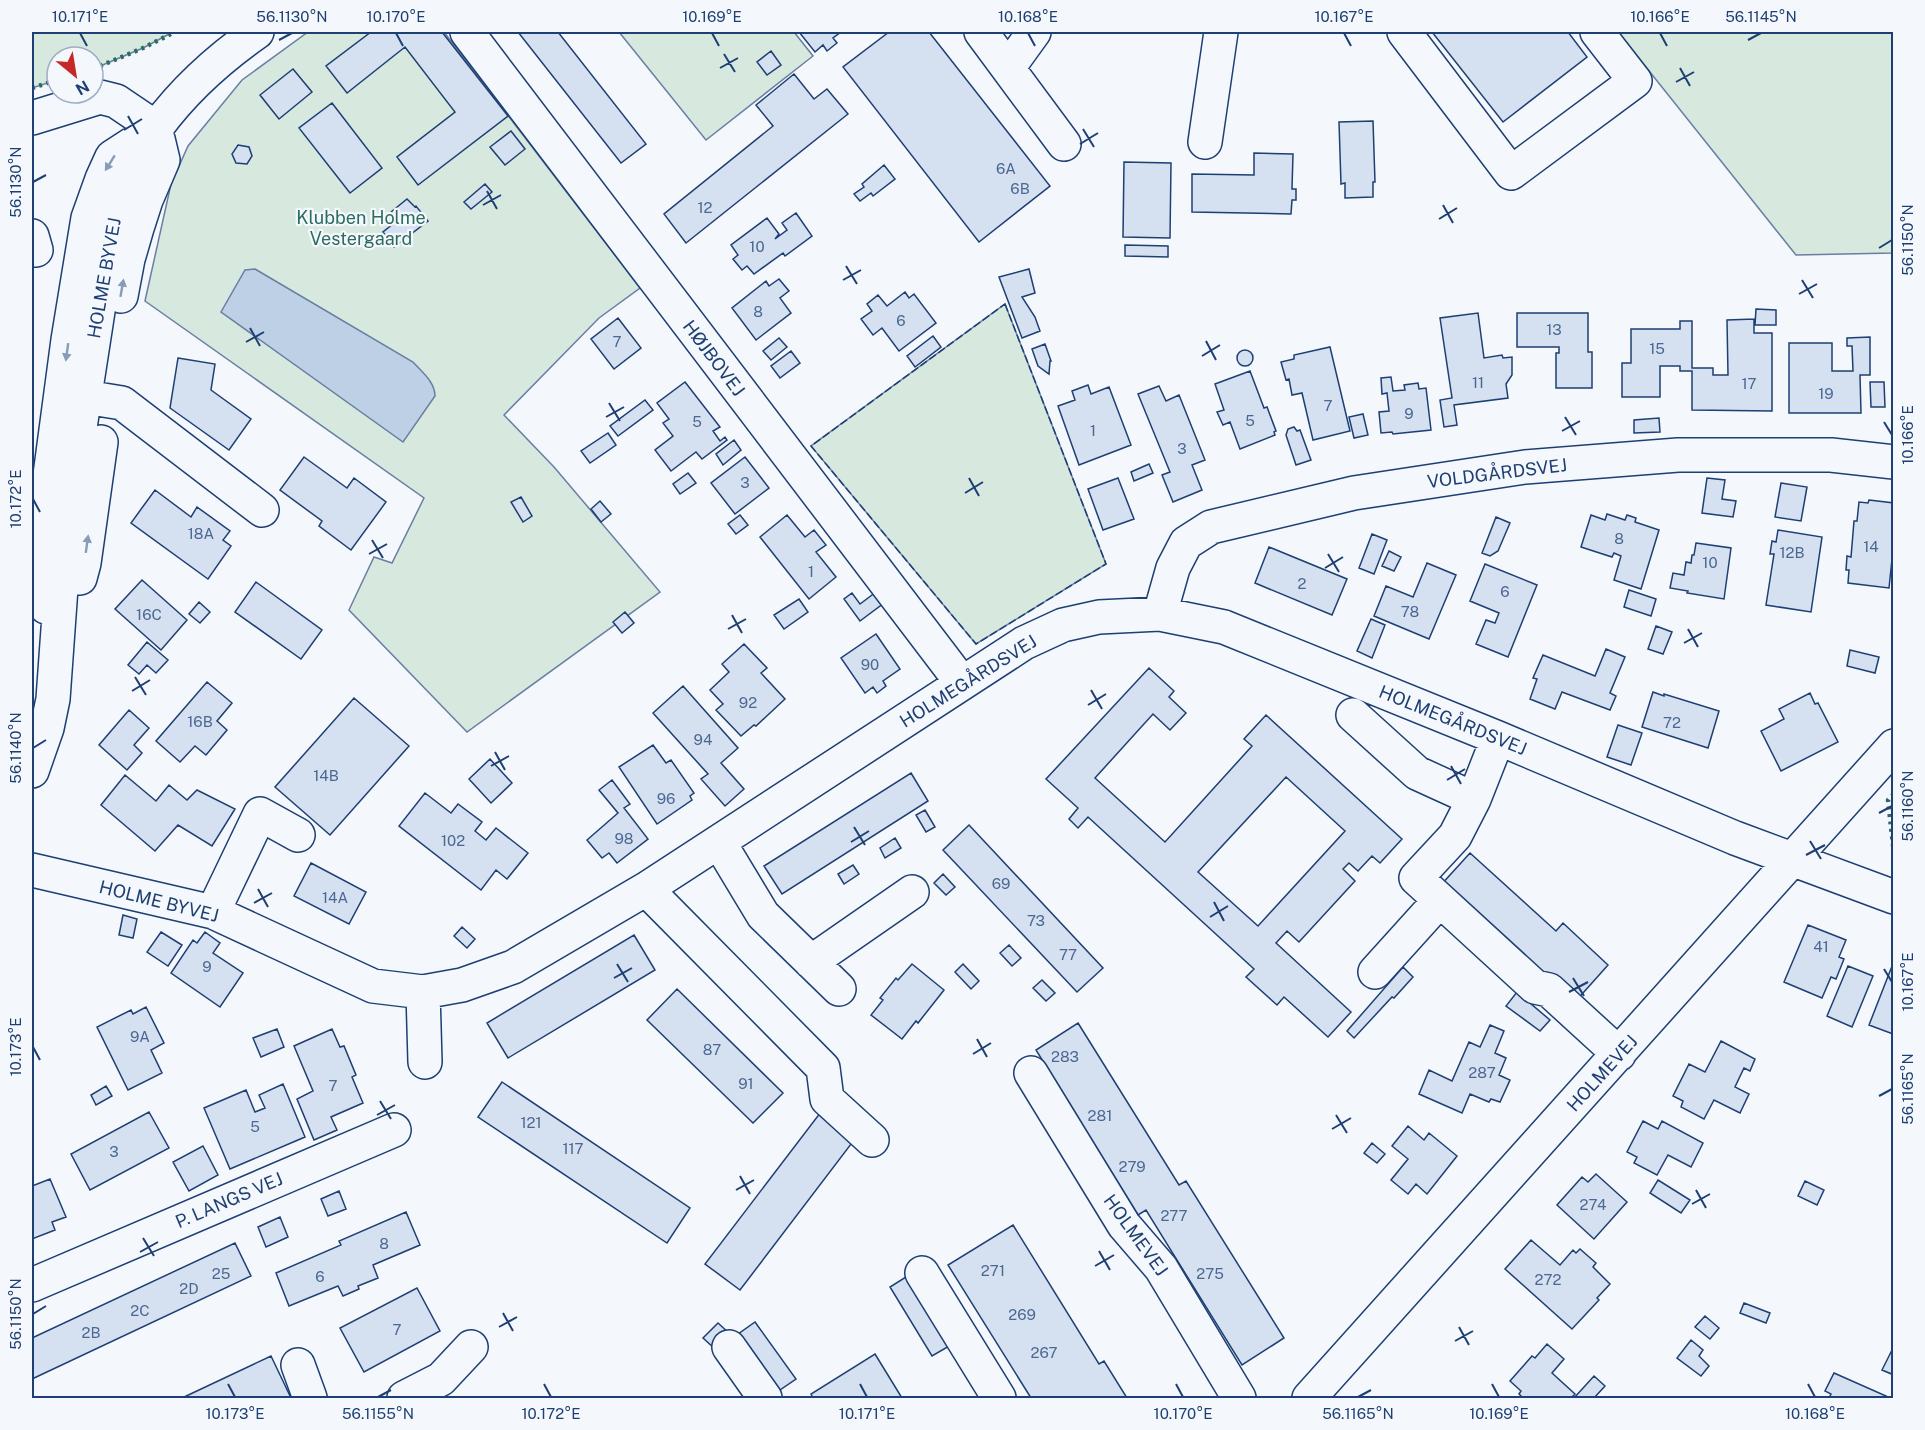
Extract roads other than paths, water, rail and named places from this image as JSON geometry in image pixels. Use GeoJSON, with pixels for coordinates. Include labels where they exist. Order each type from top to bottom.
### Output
{"type":"FeatureCollection","features":[{"type":"Feature","properties":{"kind":"street","name":"HOLME BYVEJ"},"geometry":{"type":"LineString","coordinates":[[32,771],[47,728],[53,699],[66,518],[95,399],[111,227],[125,186],[156,128],[188,90],[257,32]]}},
{"type":"Feature","properties":{"kind":"street","name":"HØJBOVEJ"},"geometry":{"type":"LineString","coordinates":[[467,32],[962,684]]}},
{"type":"Feature","properties":{"kind":"street"},"geometry":{"type":"LineString","coordinates":[[981,32],[1064,144]]}},
{"type":"Feature","properties":{"kind":"street"},"geometry":{"type":"LineString","coordinates":[[1008,68],[1034,32]]}},
{"type":"Feature","properties":{"kind":"street"},"geometry":{"type":"LineString","coordinates":[[1205,142],[1221,32]]}},
{"type":"Feature","properties":{"kind":"street"},"geometry":{"type":"LineString","coordinates":[[1404,32],[1511,173],[1635,81],[1597,32]]}},
{"type":"Feature","properties":{"kind":"street"},"geometry":{"type":"LineString","coordinates":[[32,118],[100,98],[116,101],[156,128],[111,157],[88,218],[80,260],[39,558],[55,661]]}},
{"type":"Feature","properties":{"kind":"street"},"geometry":{"type":"LineString","coordinates":[[95,399],[122,403],[262,510]]}},
{"type":"Feature","properties":{"kind":"street","name":"VOLDGÅRDSVEJ"},"geometry":{"type":"LineString","coordinates":[[1160,614],[1173,568],[1186,543],[1210,527],[1354,493],[1525,467],[1678,455],[1831,455],[1893,462]]}},
{"type":"Feature","properties":{"kind":"street","name":"HOLMEGÅRDSVEJ"},"geometry":{"type":"LineString","coordinates":[[315,960],[373,986],[423,992],[462,985],[513,967],[646,889],[1024,643],[1063,625],[1099,617],[1160,614],[1224,627],[1498,738],[1735,838],[1893,897]]}},
{"type":"Feature","properties":{"kind":"street"},"geometry":{"type":"LineString","coordinates":[[1353,715],[1417,773],[1474,799]]}},
{"type":"Feature","properties":{"kind":"street"},"geometry":{"type":"LineString","coordinates":[[1498,738],[1474,799],[1455,836],[1416,878],[1535,987],[1550,990],[1619,1054]]}},
{"type":"Feature","properties":{"kind":"street","name":"HOLMEVEJ"},"geometry":{"type":"LineString","coordinates":[[1323,1394],[1619,1054],[1893,746]]}},
{"type":"Feature","properties":{"kind":"street"},"geometry":{"type":"LineString","coordinates":[[213,912],[260,814],[298,835]]}},
{"type":"Feature","properties":{"kind":"street"},"geometry":{"type":"LineString","coordinates":[[719,842],[763,915],[839,989]]}},
{"type":"Feature","properties":{"kind":"street","name":"HOLME BYVEJ"},"geometry":{"type":"LineString","coordinates":[[32,870],[213,912],[315,960]]}},
{"type":"Feature","properties":{"kind":"street"},"geometry":{"type":"LineString","coordinates":[[646,889],[823,1068],[827,1100],[872,1140]]}},
{"type":"Feature","properties":{"kind":"street"},"geometry":{"type":"LineString","coordinates":[[811,962],[912,892]]}},
{"type":"Feature","properties":{"kind":"street"},"geometry":{"type":"LineString","coordinates":[[1375,972],[1440,900]]}},
{"type":"Feature","properties":{"kind":"street"},"geometry":{"type":"LineString","coordinates":[[423,992],[425,1062]]}},
{"type":"Feature","properties":{"kind":"street","name":"HOLMEVEJ"},"geometry":{"type":"LineString","coordinates":[[1031,1074],[1124,1225],[1161,1268],[1239,1398]]}},
{"type":"Feature","properties":{"kind":"street","name":"P. LANGS VEJ"},"geometry":{"type":"LineString","coordinates":[[32,1285],[394,1130]]}},
{"type":"Feature","properties":{"kind":"street"},"geometry":{"type":"LineString","coordinates":[[922,1273],[999,1398]]}},
{"type":"Feature","properties":{"kind":"street"},"geometry":{"type":"LineString","coordinates":[[404,1398],[441,1379],[471,1347]]}},
{"type":"Feature","properties":{"kind":"street"},"geometry":{"type":"LineString","coordinates":[[729,1347],[765,1398]]}},
{"type":"Feature","properties":{"kind":"street"},"geometry":{"type":"LineString","coordinates":[[298,1365],[310,1398]]}},
{"type":"Feature","properties":{"kind":"water"},"geometry":{"type":"Polygon","coordinates":[[[255,269],[413,362],[427,378],[433,386],[435,396],[403,442],[221,312],[245,270],[255,269]]]}},
{"type":"Feature","properties":{"kind":"park label","name":"Klubben Holme Vestergaard"},"geometry":{"type":"Point","coordinates":[361,227]}}]}
